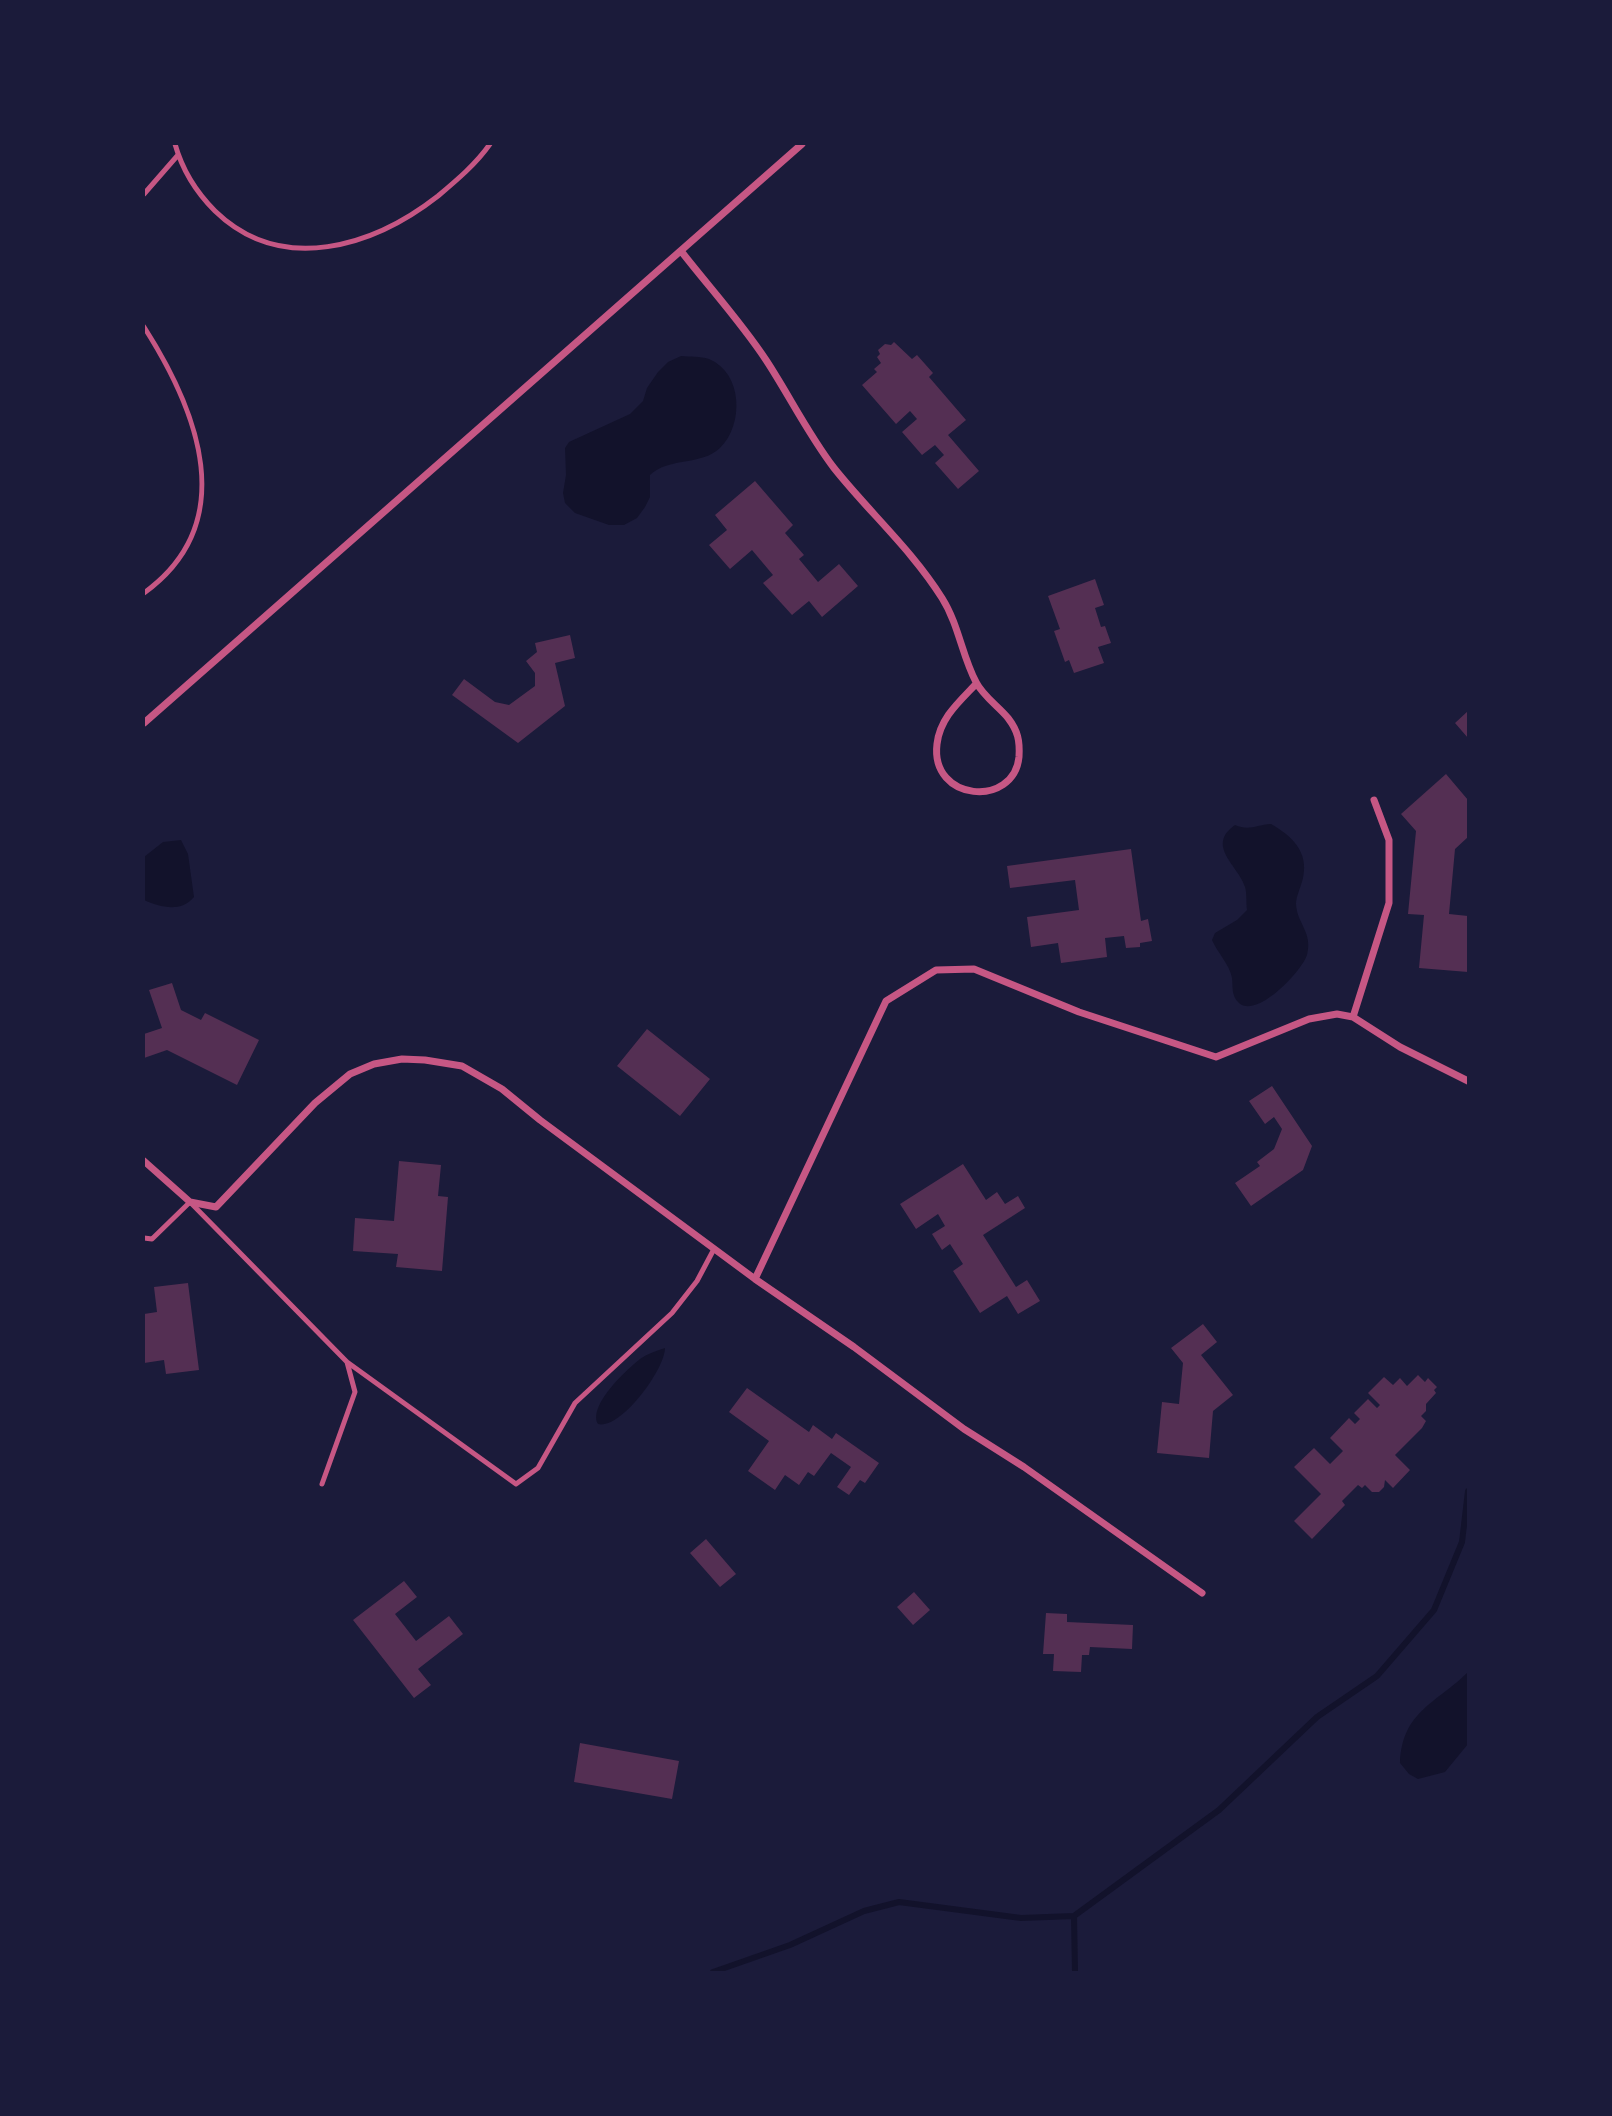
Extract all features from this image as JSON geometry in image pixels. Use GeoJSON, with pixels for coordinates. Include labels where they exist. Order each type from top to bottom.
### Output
{"type":"FeatureCollection","features":[{"type":"Feature","properties":{"kind":"street"},"geometry":{"type":"LineString","coordinates":[[144,723],[802,144]]}},
{"type":"Feature","properties":{"kind":"street"},"geometry":{"type":"LineString","coordinates":[[681,251],[765,358],[812,437],[834,468],[910,553],[943,599],[958,628],[976,684],[1009,719],[1020,741],[1018,765],[1009,781],[972,793],[949,781],[939,768],[936,747],[940,725],[976,684]]}},
{"type":"Feature","properties":{"kind":"street"},"geometry":{"type":"LineString","coordinates":[[1353,1017],[1389,903],[1389,840],[1374,800]]}},
{"type":"Feature","properties":{"kind":"street"},"geometry":{"type":"LineString","coordinates":[[755,1279],[886,1001],[936,970],[974,969],[1079,1012],[1216,1057],[1309,1019],[1336,1014],[1353,1017],[1400,1047],[1468,1081]]}},
{"type":"Feature","properties":{"kind":"street"},"geometry":{"type":"LineString","coordinates":[[144,1161],[190,1202],[216,1207],[315,1103],[350,1074],[374,1064],[402,1059],[462,1066],[502,1089],[714,1249],[854,1347],[964,1429],[1202,1593]]}},
{"type":"Feature","properties":{"kind":"lane"},"geometry":{"type":"LineString","coordinates":[[175,144],[191,181],[205,201],[239,229],[262,240],[282,245],[331,247],[387,230],[459,179],[490,144]]}},
{"type":"Feature","properties":{"kind":"lane"},"geometry":{"type":"LineString","coordinates":[[144,194],[178,155]]}},
{"type":"Feature","properties":{"kind":"lane"},"geometry":{"type":"LineString","coordinates":[[144,327],[188,414],[201,458],[202,491],[199,512],[179,556],[167,573],[144,593]]}},
{"type":"Feature","properties":{"kind":"lane"},"geometry":{"type":"LineString","coordinates":[[144,1238],[152,1239],[190,1202],[347,1362],[516,1484],[538,1468],[575,1403],[672,1313],[697,1281],[714,1249]]}},
{"type":"Feature","properties":{"kind":"lane"},"geometry":{"type":"LineString","coordinates":[[322,1484],[355,1392],[347,1362]]}},
{"type":"Feature","properties":{"kind":"shaded area"},"geometry":{"type":"Polygon","coordinates":[[[681,356],[709,359],[720,366],[728,376],[734,387],[736,413],[728,438],[712,454],[666,466],[650,475],[650,497],[645,507],[637,518],[624,525],[609,525],[575,513],[565,503],[563,493],[566,475],[565,448],[569,442],[630,414],[643,401],[647,388],[658,372],[668,362],[681,356]]]}},
{"type":"Feature","properties":{"kind":"shaded area"},"geometry":{"type":"Polygon","coordinates":[[[1271,824],[1292,840],[1303,860],[1303,878],[1296,904],[1308,940],[1307,955],[1297,972],[1278,991],[1257,1004],[1247,1006],[1239,1003],[1235,997],[1231,973],[1212,940],[1215,933],[1237,920],[1247,910],[1245,887],[1226,856],[1223,841],[1235,825],[1249,828],[1271,824]]]}},
{"type":"Feature","properties":{"kind":"shaded area"},"geometry":{"type":"Polygon","coordinates":[[[181,840],[188,854],[194,897],[177,907],[157,905],[144,900],[144,857],[163,842],[181,840]]]}},
{"type":"Feature","properties":{"kind":"shaded area"},"geometry":{"type":"Polygon","coordinates":[[[665,1348],[658,1370],[640,1396],[618,1418],[598,1424],[598,1408],[617,1380],[640,1359],[665,1348]]]}},
{"type":"Feature","properties":{"kind":"shaded area"},"geometry":{"type":"Polygon","coordinates":[[[1468,1672],[1468,1744],[1445,1772],[1418,1779],[1409,1774],[1400,1763],[1407,1731],[1423,1710],[1468,1672]]]}},
{"type":"Feature","properties":{"kind":"building"},"geometry":{"type":"Polygon","coordinates":[[[894,342],[912,359],[917,355],[933,373],[929,377],[966,420],[948,435],[979,471],[958,489],[935,463],[944,455],[935,445],[922,455],[902,432],[917,419],[910,411],[896,424],[862,385],[877,372],[874,369],[881,363],[877,357],[880,354],[878,350],[885,344],[891,345],[894,342]]]}},
{"type":"Feature","properties":{"kind":"building"},"geometry":{"type":"Polygon","coordinates":[[[755,481],[793,525],[785,533],[804,555],[799,559],[818,582],[839,564],[858,586],[822,617],[809,601],[792,615],[763,583],[773,575],[752,550],[730,569],[709,545],[727,530],[715,515],[755,481]]]}},
{"type":"Feature","properties":{"kind":"building"},"geometry":{"type":"Polygon","coordinates":[[[1095,579],[1104,605],[1095,608],[1101,627],[1105,626],[1111,643],[1098,647],[1104,663],[1074,673],[1069,660],[1065,662],[1054,631],[1060,629],[1048,596],[1095,579]]]}},
{"type":"Feature","properties":{"kind":"building"},"geometry":{"type":"Polygon","coordinates":[[[570,635],[575,658],[555,663],[565,706],[518,743],[452,695],[464,679],[495,702],[509,705],[535,686],[535,673],[526,661],[537,652],[535,643],[570,635]]]}},
{"type":"Feature","properties":{"kind":"building"},"geometry":{"type":"Polygon","coordinates":[[[1468,711],[1468,738],[1455,723],[1468,711]]]}},
{"type":"Feature","properties":{"kind":"building"},"geometry":{"type":"Polygon","coordinates":[[[1446,774],[1468,800],[1468,837],[1455,849],[1449,914],[1468,916],[1468,972],[1419,968],[1424,915],[1408,914],[1416,831],[1401,814],[1446,774]]]}},
{"type":"Feature","properties":{"kind":"building"},"geometry":{"type":"Polygon","coordinates":[[[1131,849],[1141,921],[1148,919],[1152,941],[1140,943],[1140,947],[1126,948],[1124,936],[1105,938],[1107,957],[1061,963],[1058,943],[1031,947],[1027,917],[1079,910],[1075,880],[1010,888],[1007,866],[1131,849]]]}},
{"type":"Feature","properties":{"kind":"building"},"geometry":{"type":"Polygon","coordinates":[[[172,983],[181,1010],[201,1020],[205,1013],[259,1040],[237,1085],[167,1050],[144,1058],[144,1034],[162,1028],[149,990],[172,983]]]}},
{"type":"Feature","properties":{"kind":"building"},"geometry":{"type":"Polygon","coordinates":[[[647,1029],[710,1079],[680,1116],[617,1066],[647,1029]]]}},
{"type":"Feature","properties":{"kind":"building"},"geometry":{"type":"Polygon","coordinates":[[[1272,1086],[1312,1146],[1303,1170],[1251,1206],[1235,1183],[1260,1166],[1257,1162],[1274,1149],[1282,1129],[1274,1117],[1265,1124],[1249,1101],[1272,1086]]]}},
{"type":"Feature","properties":{"kind":"building"},"geometry":{"type":"Polygon","coordinates":[[[399,1161],[441,1165],[438,1196],[448,1197],[442,1271],[396,1267],[398,1254],[353,1251],[355,1218],[394,1221],[399,1161]]]}},
{"type":"Feature","properties":{"kind":"building"},"geometry":{"type":"Polygon","coordinates":[[[963,1164],[986,1200],[997,1192],[1005,1204],[1018,1196],[1025,1208],[983,1235],[1016,1287],[1027,1280],[1040,1301],[1018,1314],[1007,1296],[980,1313],[953,1271],[963,1264],[950,1244],[942,1250],[932,1234],[945,1226],[938,1214],[916,1229],[900,1204],[963,1164]]]}},
{"type":"Feature","properties":{"kind":"building"},"geometry":{"type":"Polygon","coordinates":[[[188,1283],[199,1370],[166,1374],[164,1360],[144,1363],[144,1314],[157,1312],[154,1287],[188,1283]]]}},
{"type":"Feature","properties":{"kind":"building"},"geometry":{"type":"Polygon","coordinates":[[[1203,1324],[1217,1342],[1201,1355],[1233,1395],[1213,1411],[1209,1458],[1157,1453],[1162,1402],[1179,1404],[1183,1363],[1171,1348],[1203,1324]]]}},
{"type":"Feature","properties":{"kind":"building"},"geometry":{"type":"Polygon","coordinates":[[[1418,1375],[1425,1382],[1428,1378],[1437,1387],[1421,1416],[1426,1421],[1422,1428],[1395,1455],[1410,1470],[1393,1488],[1385,1480],[1384,1487],[1379,1492],[1372,1492],[1365,1485],[1362,1488],[1358,1485],[1342,1501],[1345,1505],[1312,1539],[1294,1521],[1321,1494],[1294,1467],[1314,1448],[1330,1464],[1343,1451],[1330,1438],[1349,1418],[1355,1424],[1360,1419],[1354,1413],[1368,1399],[1377,1408],[1380,1405],[1368,1393],[1384,1377],[1393,1385],[1400,1378],[1407,1386],[1418,1375]]]}},
{"type":"Feature","properties":{"kind":"building"},"geometry":{"type":"Polygon","coordinates":[[[747,1388],[809,1432],[813,1425],[832,1439],[836,1433],[879,1463],[865,1483],[860,1480],[849,1495],[837,1487],[851,1467],[831,1453],[814,1476],[808,1472],[799,1485],[785,1475],[775,1490],[748,1471],[769,1441],[729,1412],[747,1388]]]}},
{"type":"Feature","properties":{"kind":"building"},"geometry":{"type":"Polygon","coordinates":[[[706,1539],[736,1574],[720,1587],[690,1553],[706,1539]]]}},
{"type":"Feature","properties":{"kind":"building"},"geometry":{"type":"Polygon","coordinates":[[[404,1581],[417,1597],[395,1614],[416,1641],[449,1616],[463,1634],[418,1669],[431,1685],[414,1698],[353,1620],[404,1581]]]}},
{"type":"Feature","properties":{"kind":"building"},"geometry":{"type":"Polygon","coordinates":[[[914,1592],[930,1610],[913,1625],[897,1607],[914,1592]]]}},
{"type":"Feature","properties":{"kind":"building"},"geometry":{"type":"Polygon","coordinates":[[[1046,1613],[1067,1614],[1067,1622],[1133,1625],[1132,1649],[1090,1647],[1089,1655],[1082,1655],[1081,1672],[1053,1671],[1054,1654],[1043,1654],[1046,1613]]]}},
{"type":"Feature","properties":{"kind":"building"},"geometry":{"type":"Polygon","coordinates":[[[580,1743],[679,1761],[672,1799],[574,1782],[580,1743]]]}},
{"type":"Feature","properties":{"kind":"waterway"},"geometry":{"type":"LineString","coordinates":[[713,1972],[790,1945],[864,1911],[899,1902],[1021,1918],[1074,1916],[1219,1810],[1317,1717],[1377,1676],[1434,1610],[1462,1542],[1468,1491]]}},
{"type":"Feature","properties":{"kind":"waterway"},"geometry":{"type":"LineString","coordinates":[[1074,1916],[1075,1972]]}}]}
